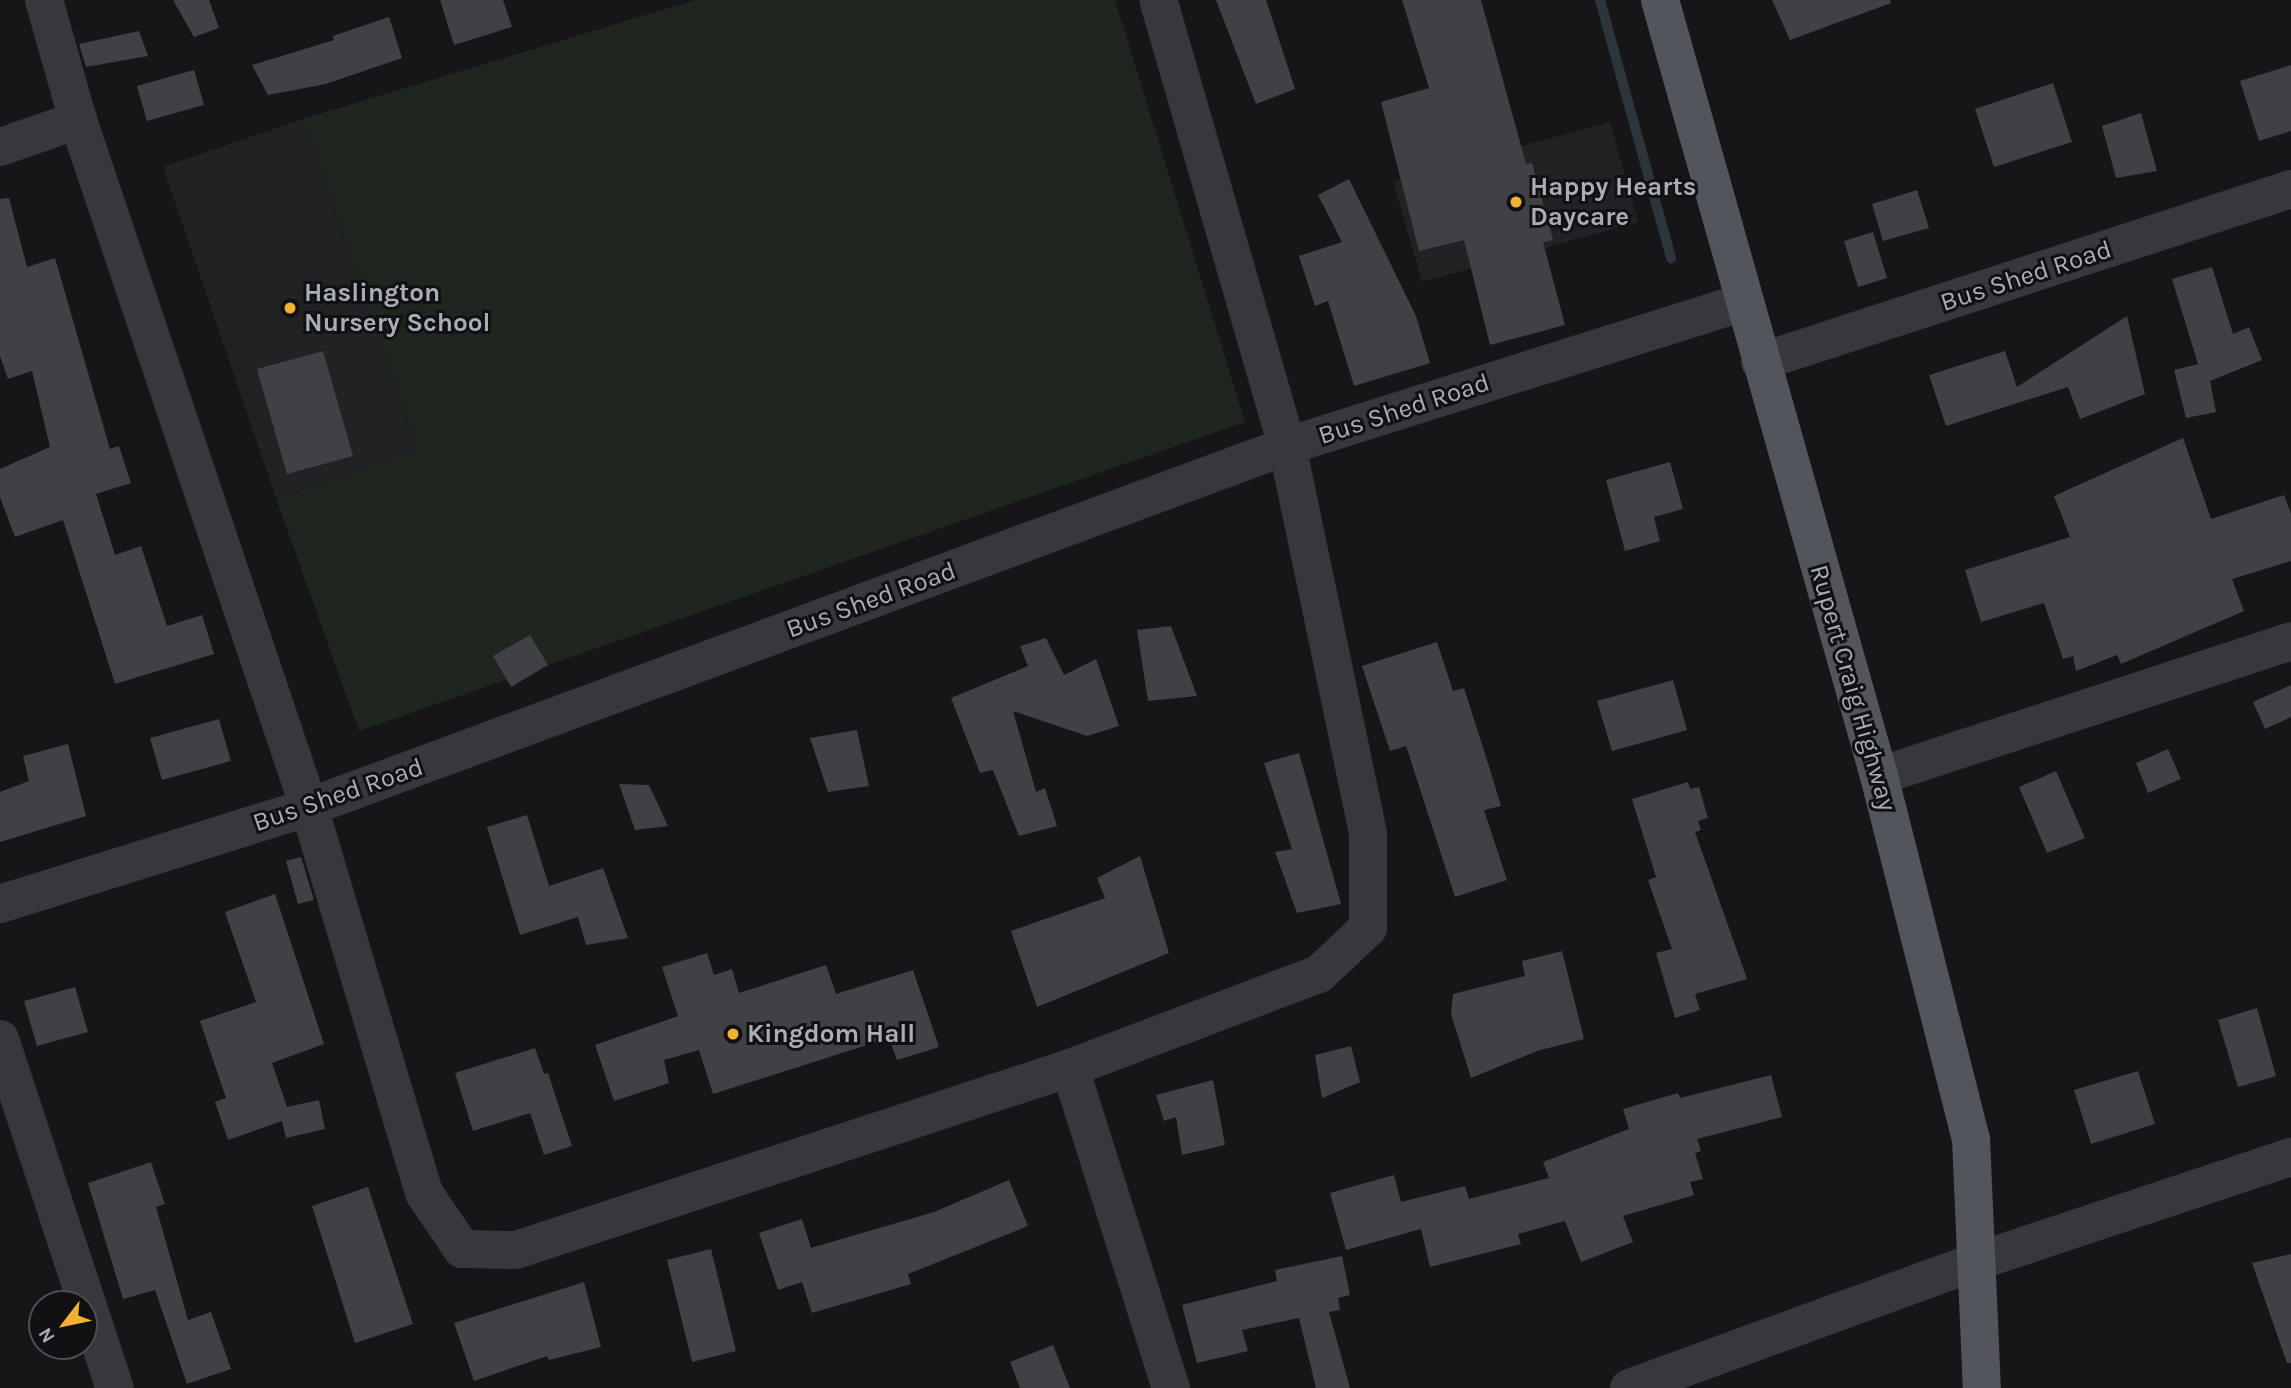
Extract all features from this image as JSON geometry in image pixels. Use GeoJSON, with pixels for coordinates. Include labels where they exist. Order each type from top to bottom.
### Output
{"type":"FeatureCollection","features":[{"type":"Feature","properties":{"kind":"main road","name":"Rupert Craig Highway"},"geometry":{"type":"LineString","coordinates":[[1660,0],[1743,302],[1879,776],[1971,1139],[1982,1388]]}},
{"type":"Feature","properties":{"kind":"street"},"geometry":{"type":"LineString","coordinates":[[44,0],[78,120],[309,807],[424,1193],[461,1249],[516,1250],[1070,1068],[1319,974],[1368,928],[1368,834],[1287,446],[1158,0]]}},
{"type":"Feature","properties":{"kind":"street"},"geometry":{"type":"LineString","coordinates":[[0,147],[78,120]]}},
{"type":"Feature","properties":{"kind":"street","name":"Bus Shed Road"},"geometry":{"type":"LineString","coordinates":[[1760,362],[2291,189]]}},
{"type":"Feature","properties":{"kind":"street","name":"Bus Shed Road"},"geometry":{"type":"LineString","coordinates":[[0,904],[309,807],[1287,446],[1743,302]]}},
{"type":"Feature","properties":{"kind":"street"},"geometry":{"type":"LineString","coordinates":[[1879,776],[2291,641]]}},
{"type":"Feature","properties":{"kind":"street"},"geometry":{"type":"LineString","coordinates":[[0,1039],[114,1388]]}},
{"type":"Feature","properties":{"kind":"street"},"geometry":{"type":"LineString","coordinates":[[1070,1068],[1171,1388]]}},
{"type":"Feature","properties":{"kind":"street"},"geometry":{"type":"LineString","coordinates":[[1629,1388],[1975,1262],[2291,1157]]}},
{"type":"Feature","properties":{"kind":"shaded area"},"geometry":{"type":"Polygon","coordinates":[[[695,0],[1115,0],[1245,422],[359,731],[276,498],[417,449],[303,119],[695,0]]]}},
{"type":"Feature","properties":{"kind":"shaded area","name":"Haslington Nursery School"},"geometry":{"type":"Polygon","coordinates":[[[303,119],[417,449],[276,498],[163,167],[303,119]]]}},
{"type":"Feature","properties":{"kind":"shaded area","name":"Happy Hearts Daycare"},"geometry":{"type":"Polygon","coordinates":[[[1610,122],[1638,222],[1422,282],[1393,181],[1610,122]]]}},
{"type":"Feature","properties":{"kind":"building"},"geometry":{"type":"Polygon","coordinates":[[[173,0],[209,0],[219,28],[194,37],[173,0]]]}},
{"type":"Feature","properties":{"kind":"building"},"geometry":{"type":"Polygon","coordinates":[[[440,0],[503,0],[512,27],[454,45],[440,0]]]}},
{"type":"Feature","properties":{"kind":"building"},"geometry":{"type":"Polygon","coordinates":[[[1216,0],[1266,0],[1295,89],[1256,104],[1216,0]]]}},
{"type":"Feature","properties":{"kind":"building"},"geometry":{"type":"Polygon","coordinates":[[[1402,0],[1481,0],[1526,164],[1532,163],[1553,240],[1543,242],[1565,325],[1490,345],[1464,240],[1419,251],[1381,102],[1429,88],[1402,0]]]}},
{"type":"Feature","properties":{"kind":"building"},"geometry":{"type":"Polygon","coordinates":[[[1772,0],[1890,0],[1891,3],[1790,40],[1772,0]]]}},
{"type":"Feature","properties":{"kind":"building"},"geometry":{"type":"Polygon","coordinates":[[[389,17],[402,58],[326,84],[268,95],[252,65],[334,40],[333,36],[389,17]]]}},
{"type":"Feature","properties":{"kind":"building"},"geometry":{"type":"Polygon","coordinates":[[[139,31],[148,56],[86,67],[79,44],[139,31]]]}},
{"type":"Feature","properties":{"kind":"building"},"geometry":{"type":"Polygon","coordinates":[[[2291,65],[2291,131],[2259,141],[2240,81],[2291,65]]]}},
{"type":"Feature","properties":{"kind":"building"},"geometry":{"type":"Polygon","coordinates":[[[194,70],[204,105],[147,121],[137,86],[194,70]]]}},
{"type":"Feature","properties":{"kind":"building"},"geometry":{"type":"Polygon","coordinates":[[[2053,83],[2072,142],[1994,167],[1975,109],[2053,83]]]}},
{"type":"Feature","properties":{"kind":"building"},"geometry":{"type":"Polygon","coordinates":[[[2141,113],[2157,171],[2116,178],[2102,126],[2141,113]]]}},
{"type":"Feature","properties":{"kind":"building"},"geometry":{"type":"Polygon","coordinates":[[[1349,179],[1416,316],[1430,363],[1354,386],[1328,301],[1315,306],[1299,256],[1342,242],[1318,195],[1349,179]]]}},
{"type":"Feature","properties":{"kind":"building"},"geometry":{"type":"Polygon","coordinates":[[[1917,190],[1929,228],[1883,241],[1872,204],[1917,190]]]}},
{"type":"Feature","properties":{"kind":"building"},"geometry":{"type":"Polygon","coordinates":[[[9,198],[27,267],[55,258],[110,449],[119,446],[131,483],[96,494],[115,555],[141,546],[167,626],[202,615],[214,654],[115,684],[63,520],[15,537],[0,497],[0,469],[50,447],[32,371],[8,379],[0,356],[0,199],[9,198]]]}},
{"type":"Feature","properties":{"kind":"building"},"geometry":{"type":"Polygon","coordinates":[[[1873,232],[1887,278],[1858,287],[1844,241],[1873,232]]]}},
{"type":"Feature","properties":{"kind":"building"},"geometry":{"type":"Polygon","coordinates":[[[2212,267],[2233,334],[2249,327],[2262,360],[2210,381],[2216,412],[2186,418],[2174,370],[2198,364],[2172,279],[2212,267]]]}},
{"type":"Feature","properties":{"kind":"building"},"geometry":{"type":"Polygon","coordinates":[[[2127,316],[2145,394],[2080,419],[2068,387],[1946,426],[1929,375],[2005,351],[2017,387],[2127,316]]]}},
{"type":"Feature","properties":{"kind":"building"},"geometry":{"type":"Polygon","coordinates":[[[323,351],[353,456],[287,474],[257,369],[323,351]]]}},
{"type":"Feature","properties":{"kind":"building"},"geometry":{"type":"Polygon","coordinates":[[[2183,438],[2211,519],[2284,495],[2291,514],[2291,561],[2232,579],[2244,611],[2121,664],[2117,655],[2076,671],[2073,656],[2063,659],[2044,603],[1981,622],[1965,570],[2070,537],[2054,496],[2183,438]]]}},
{"type":"Feature","properties":{"kind":"building"},"geometry":{"type":"Polygon","coordinates":[[[1670,462],[1683,509],[1654,517],[1660,541],[1625,551],[1606,480],[1670,462]]]}},
{"type":"Feature","properties":{"kind":"building"},"geometry":{"type":"Polygon","coordinates":[[[1171,626],[1197,696],[1148,701],[1137,630],[1171,626]]]}},
{"type":"Feature","properties":{"kind":"building"},"geometry":{"type":"Polygon","coordinates":[[[530,635],[548,665],[511,687],[493,656],[530,635]]]}},
{"type":"Feature","properties":{"kind":"building"},"geometry":{"type":"Polygon","coordinates":[[[1046,638],[1064,675],[1096,659],[1119,726],[1087,736],[1013,711],[1036,792],[1045,788],[1057,826],[1019,836],[993,770],[980,773],[951,698],[1028,666],[1020,646],[1046,638]]]}},
{"type":"Feature","properties":{"kind":"building"},"geometry":{"type":"Polygon","coordinates":[[[1437,642],[1453,691],[1464,688],[1501,806],[1484,810],[1507,880],[1455,897],[1406,746],[1390,751],[1362,666],[1437,642]]]}},
{"type":"Feature","properties":{"kind":"building"},"geometry":{"type":"Polygon","coordinates":[[[1673,680],[1687,730],[1612,751],[1597,701],[1673,680]]]}},
{"type":"Feature","properties":{"kind":"building"},"geometry":{"type":"Polygon","coordinates":[[[2291,685],[2291,717],[2265,729],[2253,702],[2291,685]]]}},
{"type":"Feature","properties":{"kind":"building"},"geometry":{"type":"Polygon","coordinates":[[[219,719],[231,761],[162,780],[150,738],[219,719]]]}},
{"type":"Feature","properties":{"kind":"building"},"geometry":{"type":"Polygon","coordinates":[[[857,730],[869,786],[828,792],[810,738],[857,730]]]}},
{"type":"Feature","properties":{"kind":"building"},"geometry":{"type":"Polygon","coordinates":[[[68,744],[86,816],[0,842],[0,792],[29,781],[23,756],[68,744]]]}},
{"type":"Feature","properties":{"kind":"building"},"geometry":{"type":"Polygon","coordinates":[[[2168,749],[2181,779],[2148,793],[2136,763],[2168,749]]]}},
{"type":"Feature","properties":{"kind":"building"},"geometry":{"type":"Polygon","coordinates":[[[1299,753],[1341,904],[1297,913],[1275,852],[1292,849],[1264,763],[1299,753]]]}},
{"type":"Feature","properties":{"kind":"building"},"geometry":{"type":"Polygon","coordinates":[[[2056,771],[2085,838],[2047,853],[2019,787],[2056,771]]]}},
{"type":"Feature","properties":{"kind":"building"},"geometry":{"type":"Polygon","coordinates":[[[1688,782],[1690,789],[1699,787],[1708,818],[1698,821],[1701,830],[1695,832],[1747,979],[1695,994],[1700,1010],[1675,1018],[1656,953],[1672,949],[1648,880],[1656,877],[1632,799],[1688,782]]]}},
{"type":"Feature","properties":{"kind":"building"},"geometry":{"type":"Polygon","coordinates":[[[619,784],[649,785],[668,826],[635,830],[619,784]]]}},
{"type":"Feature","properties":{"kind":"building"},"geometry":{"type":"Polygon","coordinates":[[[527,815],[549,886],[603,868],[628,938],[586,945],[578,917],[520,935],[487,827],[527,815]]]}},
{"type":"Feature","properties":{"kind":"building"},"geometry":{"type":"Polygon","coordinates":[[[1140,856],[1169,953],[1037,1007],[1011,931],[1105,898],[1097,878],[1140,856]]]}},
{"type":"Feature","properties":{"kind":"building"},"geometry":{"type":"Polygon","coordinates":[[[301,857],[314,900],[298,904],[286,861],[301,857]]]}},
{"type":"Feature","properties":{"kind":"building"},"geometry":{"type":"Polygon","coordinates":[[[275,894],[324,1044],[272,1063],[287,1107],[319,1100],[325,1129],[286,1138],[282,1121],[228,1140],[215,1102],[226,1098],[200,1021],[256,1002],[225,912],[275,894]]]}},
{"type":"Feature","properties":{"kind":"building"},"geometry":{"type":"Polygon","coordinates":[[[1562,951],[1584,1039],[1537,1051],[1471,1078],[1451,1014],[1453,994],[1525,976],[1522,961],[1562,951]]]}},
{"type":"Feature","properties":{"kind":"building"},"geometry":{"type":"Polygon","coordinates":[[[707,953],[714,975],[732,969],[739,993],[826,965],[836,994],[913,970],[939,1047],[897,1060],[889,1038],[713,1094],[699,1050],[664,1060],[669,1083],[614,1101],[595,1045],[678,1016],[662,967],[707,953]]]}},
{"type":"Feature","properties":{"kind":"building"},"geometry":{"type":"Polygon","coordinates":[[[75,987],[88,1032],[37,1046],[24,1001],[75,987]]]}},
{"type":"Feature","properties":{"kind":"building"},"geometry":{"type":"Polygon","coordinates":[[[2257,1008],[2276,1076],[2238,1087],[2218,1020],[2257,1008]]]}},
{"type":"Feature","properties":{"kind":"building"},"geometry":{"type":"Polygon","coordinates":[[[1351,1046],[1360,1082],[1322,1098],[1315,1055],[1351,1046]]]}},
{"type":"Feature","properties":{"kind":"building"},"geometry":{"type":"Polygon","coordinates":[[[535,1048],[544,1074],[548,1073],[572,1146],[544,1155],[530,1113],[473,1131],[455,1073],[535,1048]]]}},
{"type":"Feature","properties":{"kind":"building"},"geometry":{"type":"Polygon","coordinates":[[[2138,1071],[2155,1124],[2091,1144],[2074,1090],[2138,1071]]]}},
{"type":"Feature","properties":{"kind":"building"},"geometry":{"type":"Polygon","coordinates":[[[1771,1075],[1782,1117],[1697,1139],[1701,1151],[1695,1153],[1703,1179],[1690,1182],[1694,1195],[1623,1216],[1633,1242],[1581,1262],[1565,1221],[1518,1234],[1521,1244],[1430,1267],[1421,1229],[1346,1250],[1330,1193],[1394,1175],[1401,1202],[1465,1186],[1469,1199],[1549,1178],[1543,1162],[1629,1129],[1623,1109],[1678,1093],[1680,1098],[1771,1075]]]}},
{"type":"Feature","properties":{"kind":"building"},"geometry":{"type":"Polygon","coordinates":[[[1213,1080],[1225,1145],[1182,1155],[1176,1117],[1164,1121],[1156,1095],[1213,1080]]]}},
{"type":"Feature","properties":{"kind":"building"},"geometry":{"type":"Polygon","coordinates":[[[151,1162],[165,1204],[156,1207],[188,1320],[211,1312],[231,1369],[187,1384],[155,1290],[123,1299],[88,1183],[151,1162]]]}},
{"type":"Feature","properties":{"kind":"building"},"geometry":{"type":"Polygon","coordinates":[[[1009,1180],[1028,1226],[908,1274],[911,1284],[812,1313],[802,1282],[778,1290],[759,1233],[802,1219],[811,1248],[934,1212],[1009,1180]]]}},
{"type":"Feature","properties":{"kind":"building"},"geometry":{"type":"Polygon","coordinates":[[[368,1187],[413,1324],[355,1343],[312,1206],[368,1187]]]}},
{"type":"Feature","properties":{"kind":"building"},"geometry":{"type":"Polygon","coordinates":[[[711,1249],[736,1351],[692,1362],[667,1260],[711,1249]]]}},
{"type":"Feature","properties":{"kind":"building"},"geometry":{"type":"Polygon","coordinates":[[[2291,1254],[2291,1363],[2287,1363],[2252,1263],[2291,1254]]]}},
{"type":"Feature","properties":{"kind":"building"},"geometry":{"type":"Polygon","coordinates":[[[1342,1256],[1350,1295],[1338,1298],[1340,1310],[1329,1312],[1350,1388],[1316,1388],[1299,1318],[1242,1330],[1248,1351],[1197,1363],[1182,1305],[1277,1281],[1275,1270],[1342,1256]]]}},
{"type":"Feature","properties":{"kind":"building"},"geometry":{"type":"Polygon","coordinates":[[[584,1282],[601,1347],[549,1360],[547,1356],[474,1381],[454,1323],[584,1282]]]}},
{"type":"Feature","properties":{"kind":"building"},"geometry":{"type":"Polygon","coordinates":[[[1053,1345],[1070,1388],[1020,1388],[1010,1362],[1053,1345]]]}},
{"type":"Feature","properties":{"kind":"waterway"},"geometry":{"type":"LineString","coordinates":[[1600,0],[1671,258]]}},
{"type":"Feature","properties":{"kind":"place","name":"Happy Hearts Daycare"},"geometry":{"type":"Point","coordinates":[1516,202]}},
{"type":"Feature","properties":{"kind":"place","name":"Haslington Nursery School"},"geometry":{"type":"Point","coordinates":[290,308]}},
{"type":"Feature","properties":{"kind":"place","name":"Kingdom Hall"},"geometry":{"type":"Point","coordinates":[733,1034]}}]}
